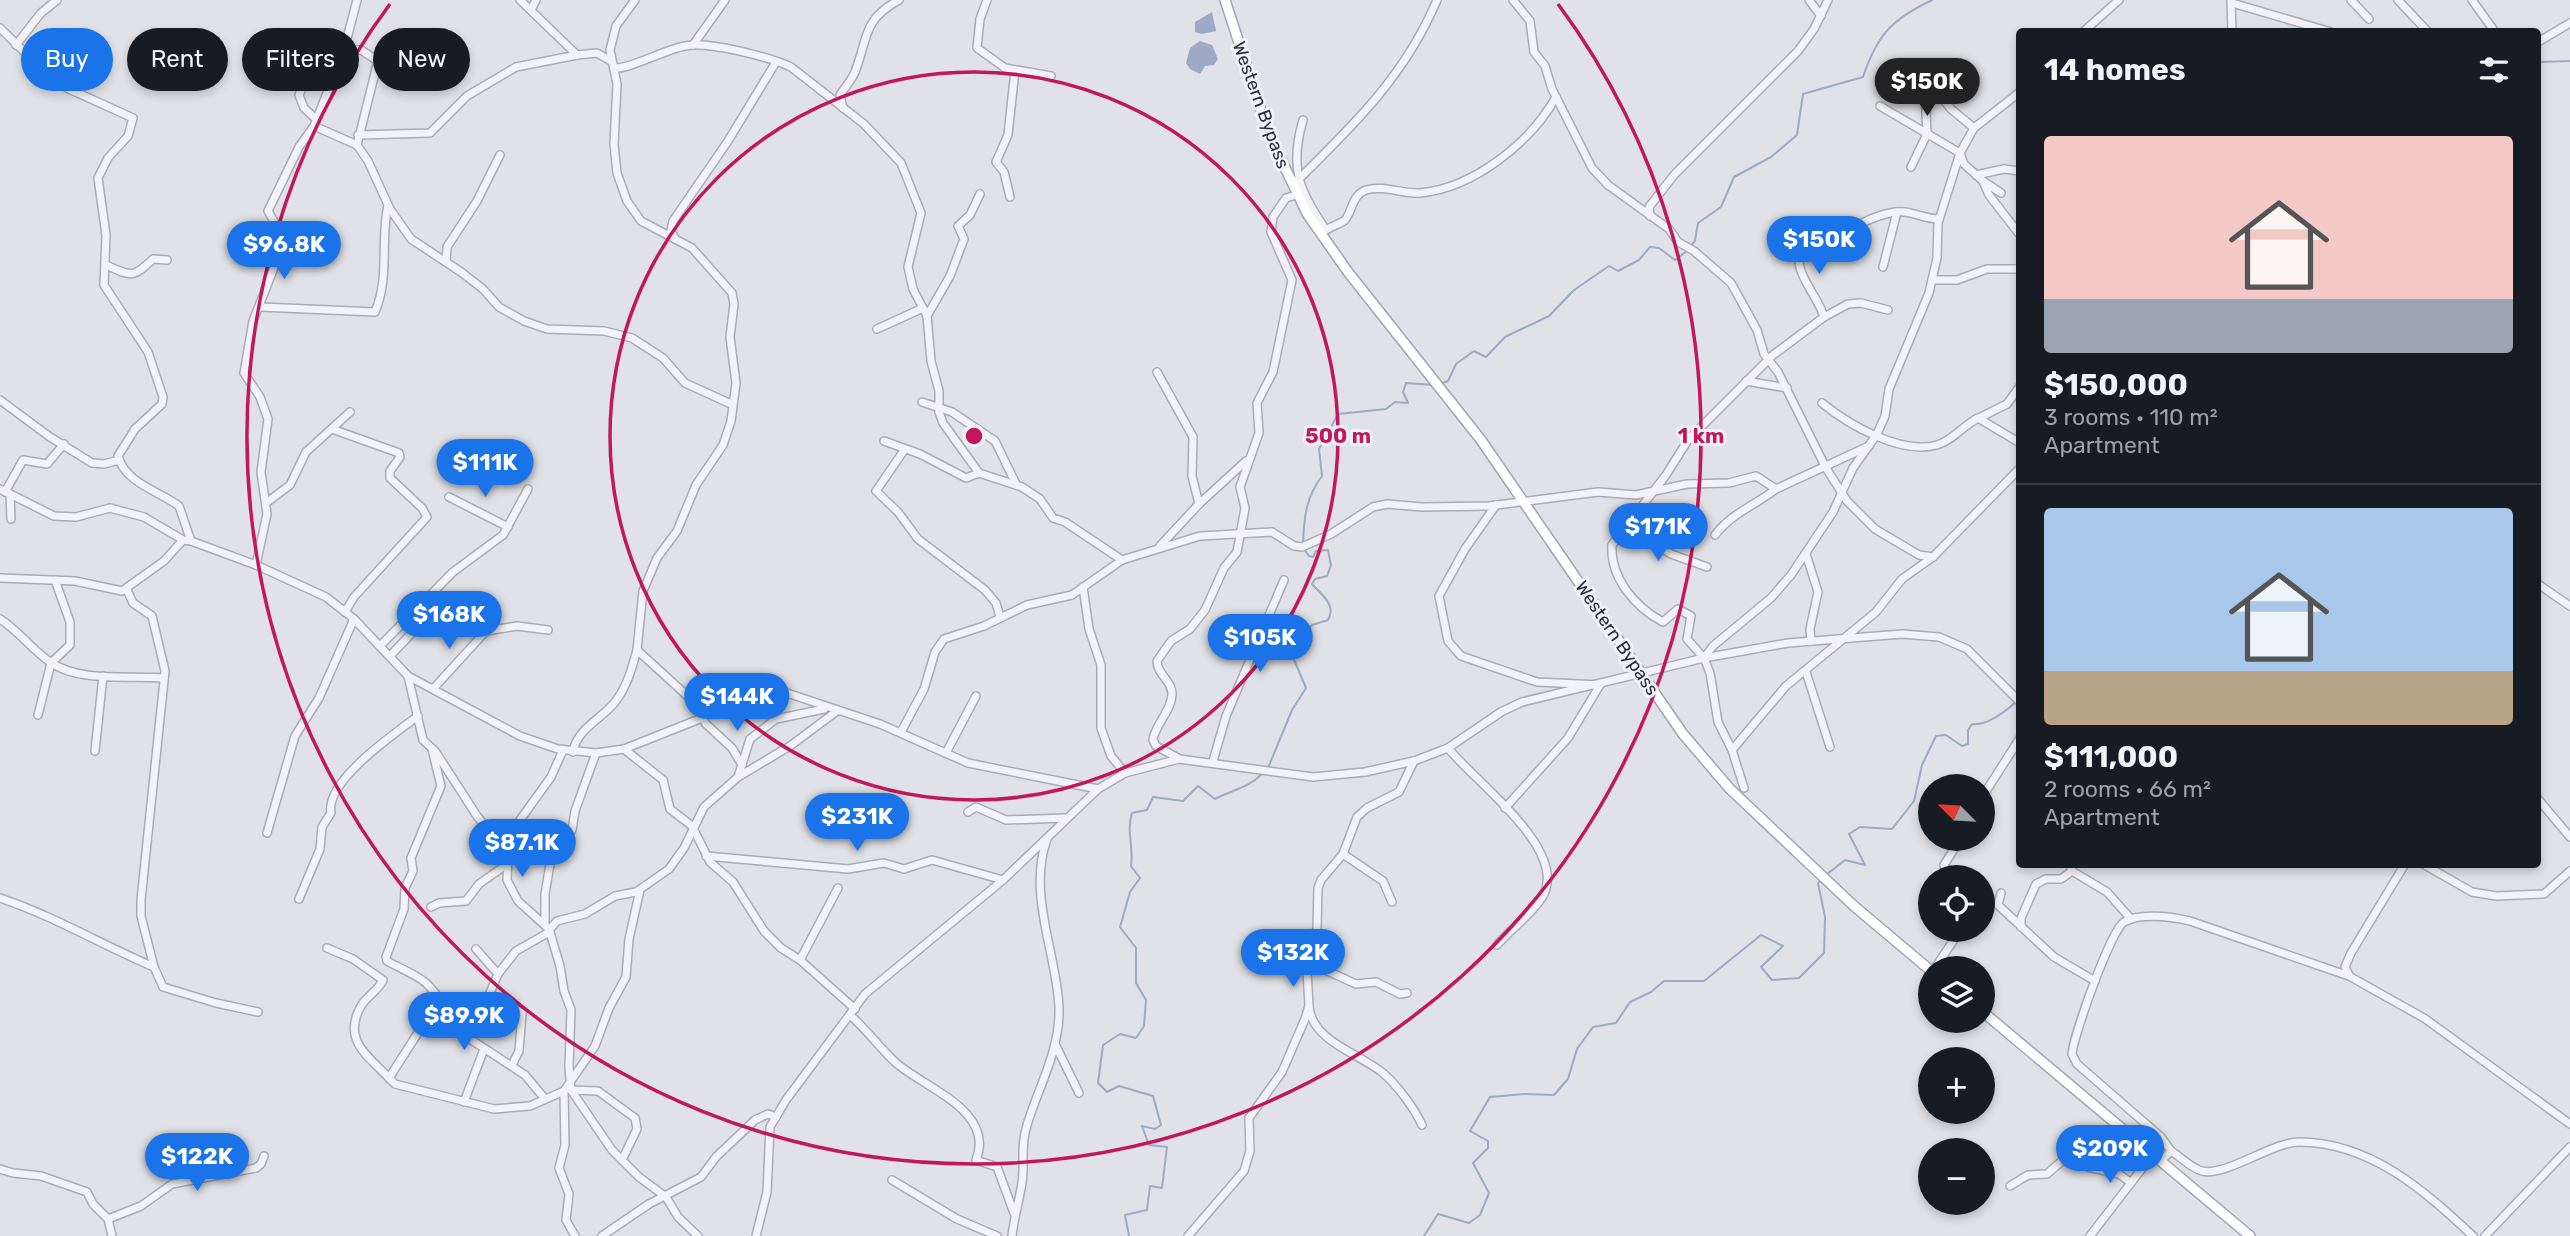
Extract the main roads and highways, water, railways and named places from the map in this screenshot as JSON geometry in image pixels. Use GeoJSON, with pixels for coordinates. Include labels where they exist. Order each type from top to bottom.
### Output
{"type":"FeatureCollection","features":[{"type":"Feature","properties":{"kind":"main road","name":"Western Bypass"},"geometry":{"type":"LineString","coordinates":[[1225,0],[1269,135],[1296,195],[1348,272],[1442,390],[1526,502],[1640,675],[1683,734],[1730,789],[1830,884],[1918,960]]}},
{"type":"Feature","properties":{"kind":"main road"},"geometry":{"type":"LineString","coordinates":[[1995,1022],[2158,1156],[2250,1236]]}},
{"type":"Feature","properties":{"kind":"water"},"geometry":{"type":"Polygon","coordinates":[[[1212,12],[1216,31],[1202,34],[1195,32],[1195,22],[1212,12]]]}},
{"type":"Feature","properties":{"kind":"water"},"geometry":{"type":"Polygon","coordinates":[[[1200,41],[1212,45],[1218,59],[1214,65],[1205,66],[1200,74],[1190,69],[1186,63],[1190,48],[1200,41]]]}},
{"type":"Feature","properties":{"kind":"waterway"},"geometry":{"type":"LineString","coordinates":[[1690,246],[1695,241],[1698,223],[1721,207],[1734,177],[1771,157],[1797,135],[1803,94],[1863,77],[1874,50],[1888,30],[1906,14],[1932,0]]}},
{"type":"Feature","properties":{"kind":"waterway"},"geometry":{"type":"LineString","coordinates":[[2541,62],[2570,61]]}},
{"type":"Feature","properties":{"kind":"waterway"},"geometry":{"type":"LineString","coordinates":[[1442,383],[1448,381],[1456,364],[1474,351],[1486,357],[1505,337],[1549,316],[1574,290],[1609,266],[1618,271],[1639,260],[1650,247],[1659,248],[1675,260],[1687,251]]}},
{"type":"Feature","properties":{"kind":"waterway"},"geometry":{"type":"LineString","coordinates":[[1303,543],[1307,508],[1312,492],[1322,476],[1319,449],[1338,414],[1386,409],[1395,402],[1408,403],[1403,392],[1406,383],[1433,385]]}},
{"type":"Feature","properties":{"kind":"waterway"},"geometry":{"type":"LineString","coordinates":[[1268,768],[1292,710],[1306,688],[1292,655],[1292,646],[1312,625],[1328,620],[1331,609],[1327,600],[1312,584],[1315,579],[1327,576],[1331,565],[1328,550],[1316,551],[1313,557],[1303,548]]}},
{"type":"Feature","properties":{"kind":"waterway"},"geometry":{"type":"LineString","coordinates":[[1826,875],[1845,860],[1865,865],[1849,834],[1860,827],[1892,829],[1914,801],[1922,765],[1936,736],[1946,735],[1962,746],[1968,744],[1968,730],[1972,724],[1990,720],[2016,702]]}},
{"type":"Feature","properties":{"kind":"waterway"},"geometry":{"type":"LineString","coordinates":[[1129,1236],[1125,1215],[1147,1210],[1150,1186],[1162,1188],[1167,1147],[1149,1145],[1142,1126],[1155,1129],[1161,1125],[1153,1096],[1119,1086],[1107,1092],[1098,1083],[1103,1045],[1120,1034],[1136,1038],[1144,1026],[1146,1000],[1136,983],[1136,948],[1120,927],[1130,892],[1140,878],[1131,866],[1132,813],[1147,810],[1153,797],[1183,801],[1198,786],[1215,799],[1245,786],[1262,774]]}},
{"type":"Feature","properties":{"kind":"waterway"},"geometry":{"type":"LineString","coordinates":[[1424,1236],[1438,1214],[1469,1223],[1480,1215],[1489,1193],[1473,1163],[1488,1148],[1488,1141],[1470,1131],[1490,1097],[1554,1095],[1568,1079],[1577,1049],[1593,1027],[1616,1023],[1630,1002],[1651,992],[1664,981],[1704,981],[1761,935],[1783,946],[1761,967],[1772,980],[1799,978],[1824,953],[1825,917],[1818,883],[1822,879]]}}]}
